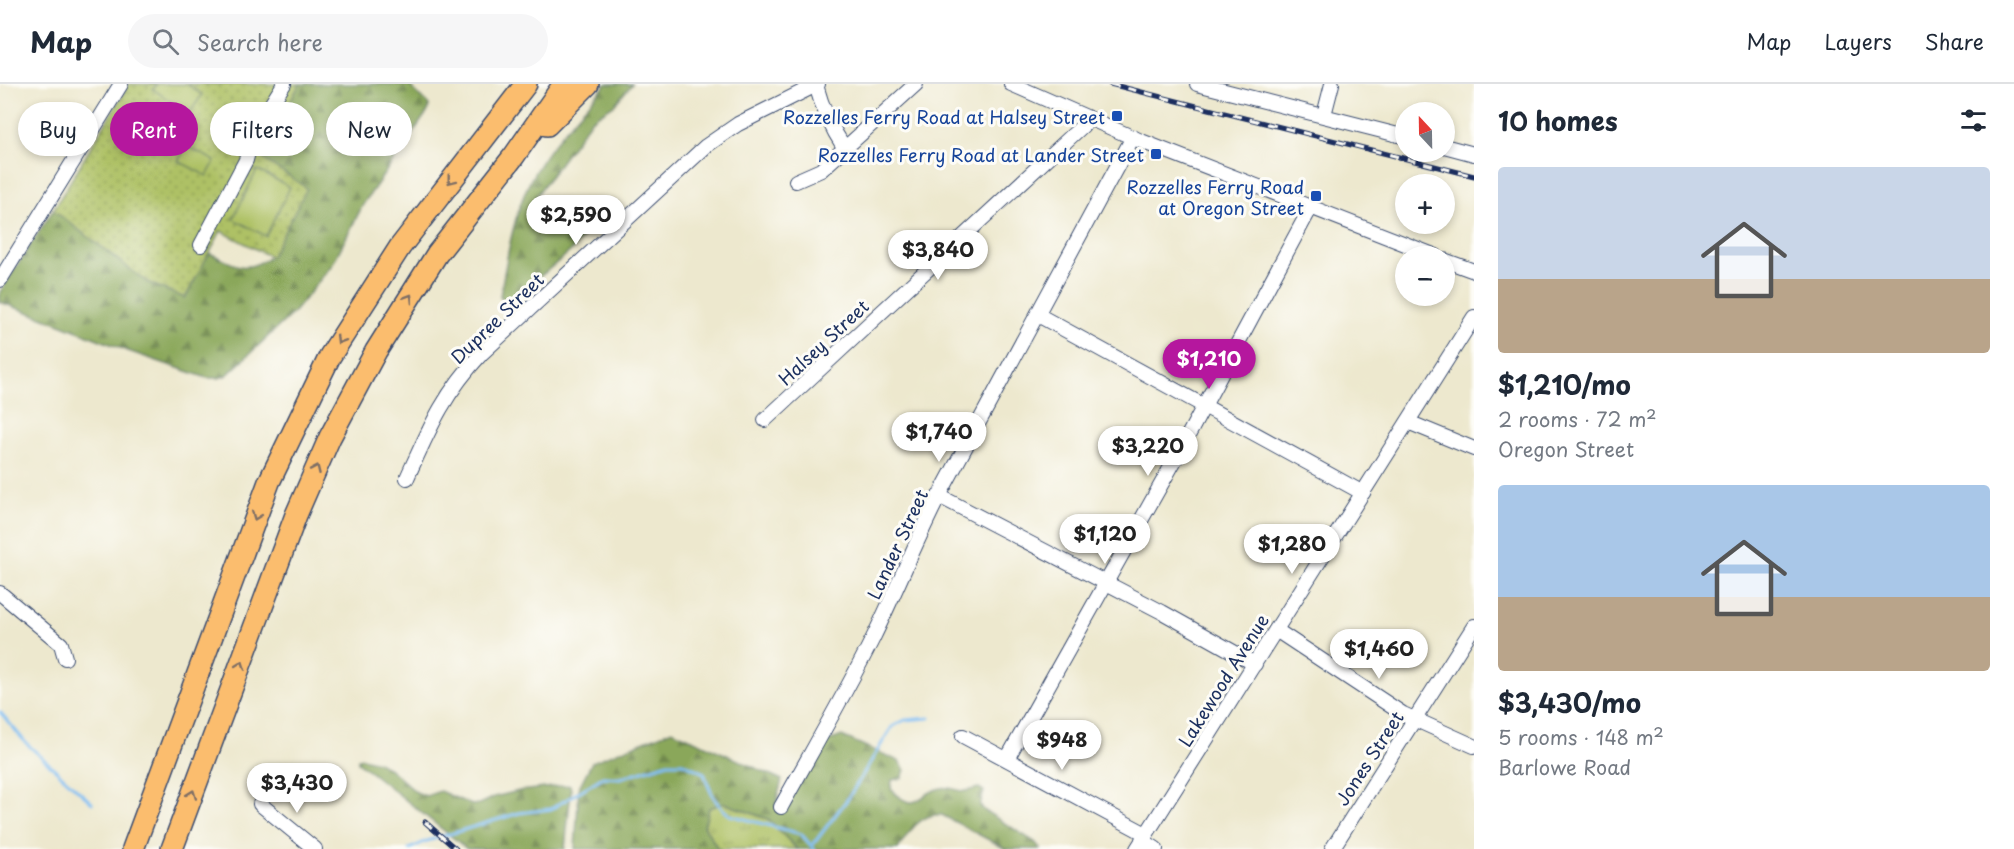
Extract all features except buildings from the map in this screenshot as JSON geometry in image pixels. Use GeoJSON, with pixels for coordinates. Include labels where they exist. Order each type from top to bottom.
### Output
{"type":"FeatureCollection","features":[{"type":"Feature","properties":{"kind":"highway"},"geometry":{"type":"LineString","coordinates":[[503,114],[517,84]]}},
{"type":"Feature","properties":{"kind":"highway"},"geometry":{"type":"LineString","coordinates":[[133,849],[269,482],[330,356],[400,247],[526,84]]}},
{"type":"Feature","properties":{"kind":"highway"},"geometry":{"type":"LineString","coordinates":[[172,849],[296,515],[330,437],[358,382],[437,254],[514,156],[564,84]]}},
{"type":"Feature","properties":{"kind":"highway"},"geometry":{"type":"LineString","coordinates":[[514,156],[588,84]]}},
{"type":"Feature","properties":{"kind":"highway"},"geometry":{"type":"LineString","coordinates":[[122,849],[156,785]]}},
{"type":"Feature","properties":{"kind":"street"},"geometry":{"type":"LineString","coordinates":[[0,280],[121,84]]}},
{"type":"Feature","properties":{"kind":"street"},"geometry":{"type":"LineString","coordinates":[[201,245],[246,160],[253,133],[284,84]]}},
{"type":"Feature","properties":{"kind":"street"},"geometry":{"type":"LineString","coordinates":[[796,181],[821,170],[916,84]]}},
{"type":"Feature","properties":{"kind":"street"},"geometry":{"type":"LineString","coordinates":[[1011,84],[1133,137],[1410,246]]}},
{"type":"Feature","properties":{"kind":"street"},"geometry":{"type":"LineString","coordinates":[[1197,84],[1395,133]]}},
{"type":"Feature","properties":{"kind":"street"},"geometry":{"type":"LineString","coordinates":[[1324,115],[1332,84]]}},
{"type":"Feature","properties":{"kind":"street"},"geometry":{"type":"LineString","coordinates":[[817,85],[821,104],[835,135],[845,149]]}},
{"type":"Feature","properties":{"kind":"street","name":"Dupree Street"},"geometry":{"type":"LineString","coordinates":[[407,478],[434,417],[447,395],[482,353],[706,146],[738,124],[817,85]]}},
{"type":"Feature","properties":{"kind":"street","name":"Halsey Street"},"geometry":{"type":"LineString","coordinates":[[765,420],[1090,119]]}},
{"type":"Feature","properties":{"kind":"street","name":"Lander Street"},"geometry":{"type":"LineString","coordinates":[[780,807],[859,665],[939,496],[1133,137]]}},
{"type":"Feature","properties":{"kind":"street"},"geometry":{"type":"LineString","coordinates":[[1455,149],[1474,154]]}},
{"type":"Feature","properties":{"kind":"street"},"geometry":{"type":"LineString","coordinates":[[1006,759],[1106,583],[1311,207]]}},
{"type":"Feature","properties":{"kind":"street"},"geometry":{"type":"LineString","coordinates":[[1455,264],[1474,271]]}},
{"type":"Feature","properties":{"kind":"street"},"geometry":{"type":"LineString","coordinates":[[1038,315],[1363,493]]}},
{"type":"Feature","properties":{"kind":"street","name":"Lakewood Avenue"},"geometry":{"type":"LineString","coordinates":[[1142,841],[1474,317]]}},
{"type":"Feature","properties":{"kind":"street"},"geometry":{"type":"LineString","coordinates":[[1408,422],[1474,449]]}},
{"type":"Feature","properties":{"kind":"street"},"geometry":{"type":"LineString","coordinates":[[939,496],[1255,664]]}},
{"type":"Feature","properties":{"kind":"street"},"geometry":{"type":"LineString","coordinates":[[0,593],[61,644],[65,658]]}},
{"type":"Feature","properties":{"kind":"street","name":"Jones Street"},"geometry":{"type":"LineString","coordinates":[[1332,849],[1474,626]]}},
{"type":"Feature","properties":{"kind":"street"},"geometry":{"type":"LineString","coordinates":[[1276,630],[1415,720],[1474,746]]}},
{"type":"Feature","properties":{"kind":"street"},"geometry":{"type":"LineString","coordinates":[[963,736],[1006,759],[1156,849]]}},
{"type":"Feature","properties":{"kind":"street"},"geometry":{"type":"LineString","coordinates":[[260,804],[315,849]]}},
{"type":"Feature","properties":{"kind":"green space"},"geometry":{"type":"Polygon","coordinates":[[[129,84],[300,84],[290,102],[210,102],[210,156],[264,156],[263,159],[307,188],[271,257],[221,231],[185,298],[147,282],[53,210],[86,156],[98,156],[98,135],[110,116],[110,156],[198,156],[198,102],[118,102],[129,84]]]}},
{"type":"Feature","properties":{"kind":"green space"},"geometry":{"type":"Polygon","coordinates":[[[157,84],[187,84],[202,95],[197,102],[172,102],[153,89],[157,84]]]}},
{"type":"Feature","properties":{"kind":"green space"},"geometry":{"type":"Polygon","coordinates":[[[300,84],[408,84],[429,105],[428,111],[412,134],[412,102],[326,102],[326,156],[397,156],[364,203],[332,265],[294,312],[227,375],[207,378],[128,351],[0,302],[0,292],[53,210],[147,282],[185,298],[209,253],[246,267],[271,256],[264,156],[314,156],[314,102],[290,102],[300,84]]]}},
{"type":"Feature","properties":{"kind":"green space"},"geometry":{"type":"Polygon","coordinates":[[[606,84],[632,84],[614,105],[592,119],[535,197],[583,237],[572,250],[512,300],[505,301],[500,296],[508,252],[515,222],[531,179],[556,141],[606,84]]]}},
{"type":"Feature","properties":{"kind":"green space"},"geometry":{"type":"Polygon","coordinates":[[[198,152],[215,161],[207,176],[178,161],[181,156],[198,156],[198,152]]]}},
{"type":"Feature","properties":{"kind":"green space"},"geometry":{"type":"Polygon","coordinates":[[[257,170],[290,187],[266,236],[233,219],[257,170]]]}},
{"type":"Feature","properties":{"kind":"green space"},"geometry":{"type":"Polygon","coordinates":[[[672,730],[782,780],[775,806],[823,743],[842,736],[899,761],[905,770],[902,778],[892,780],[891,789],[907,801],[918,800],[941,788],[964,791],[979,788],[984,791],[980,806],[985,811],[1035,842],[1041,849],[1006,849],[942,815],[934,815],[921,820],[898,849],[797,849],[768,819],[724,803],[709,808],[704,826],[718,849],[575,849],[579,787],[592,762],[672,730]]]}},
{"type":"Feature","properties":{"kind":"green space"},"geometry":{"type":"Polygon","coordinates":[[[358,759],[378,762],[390,769],[416,792],[426,796],[440,791],[472,805],[519,791],[570,785],[565,849],[467,849],[358,762],[358,759]]]}},
{"type":"Feature","properties":{"kind":"green space"},"geometry":{"type":"Polygon","coordinates":[[[724,803],[768,819],[797,849],[718,849],[704,826],[709,808],[724,803]]]}},
{"type":"Feature","properties":{"kind":"waterway"},"geometry":{"type":"LineString","coordinates":[[0,712],[26,743],[92,803]]}},
{"type":"Feature","properties":{"kind":"waterway"},"geometry":{"type":"LineString","coordinates":[[812,846],[849,797],[892,727],[905,720],[930,718]]}},
{"type":"Feature","properties":{"kind":"waterway"},"geometry":{"type":"LineString","coordinates":[[409,849],[427,841],[519,813],[551,809],[603,777],[620,778],[668,763],[683,763],[704,773],[716,802],[730,815],[801,834],[814,849]]}},
{"type":"Feature","properties":{"kind":"railway"},"geometry":{"type":"LineString","coordinates":[[1110,84],[1474,176]]}},
{"type":"Feature","properties":{"kind":"railway"},"geometry":{"type":"LineString","coordinates":[[425,822],[456,849]]}},
{"type":"Feature","properties":{"kind":"place","name":"Rozzelles Ferry Road at Halsey Street"},"geometry":{"type":"Point","coordinates":[1117,116]}},
{"type":"Feature","properties":{"kind":"place","name":"Rozzelles Ferry Road at Lander Street"},"geometry":{"type":"Point","coordinates":[1156,154]}},
{"type":"Feature","properties":{"kind":"place","name":"Rozzelles Ferry Road at Oregon Street"},"geometry":{"type":"Point","coordinates":[1316,196]}}]}
